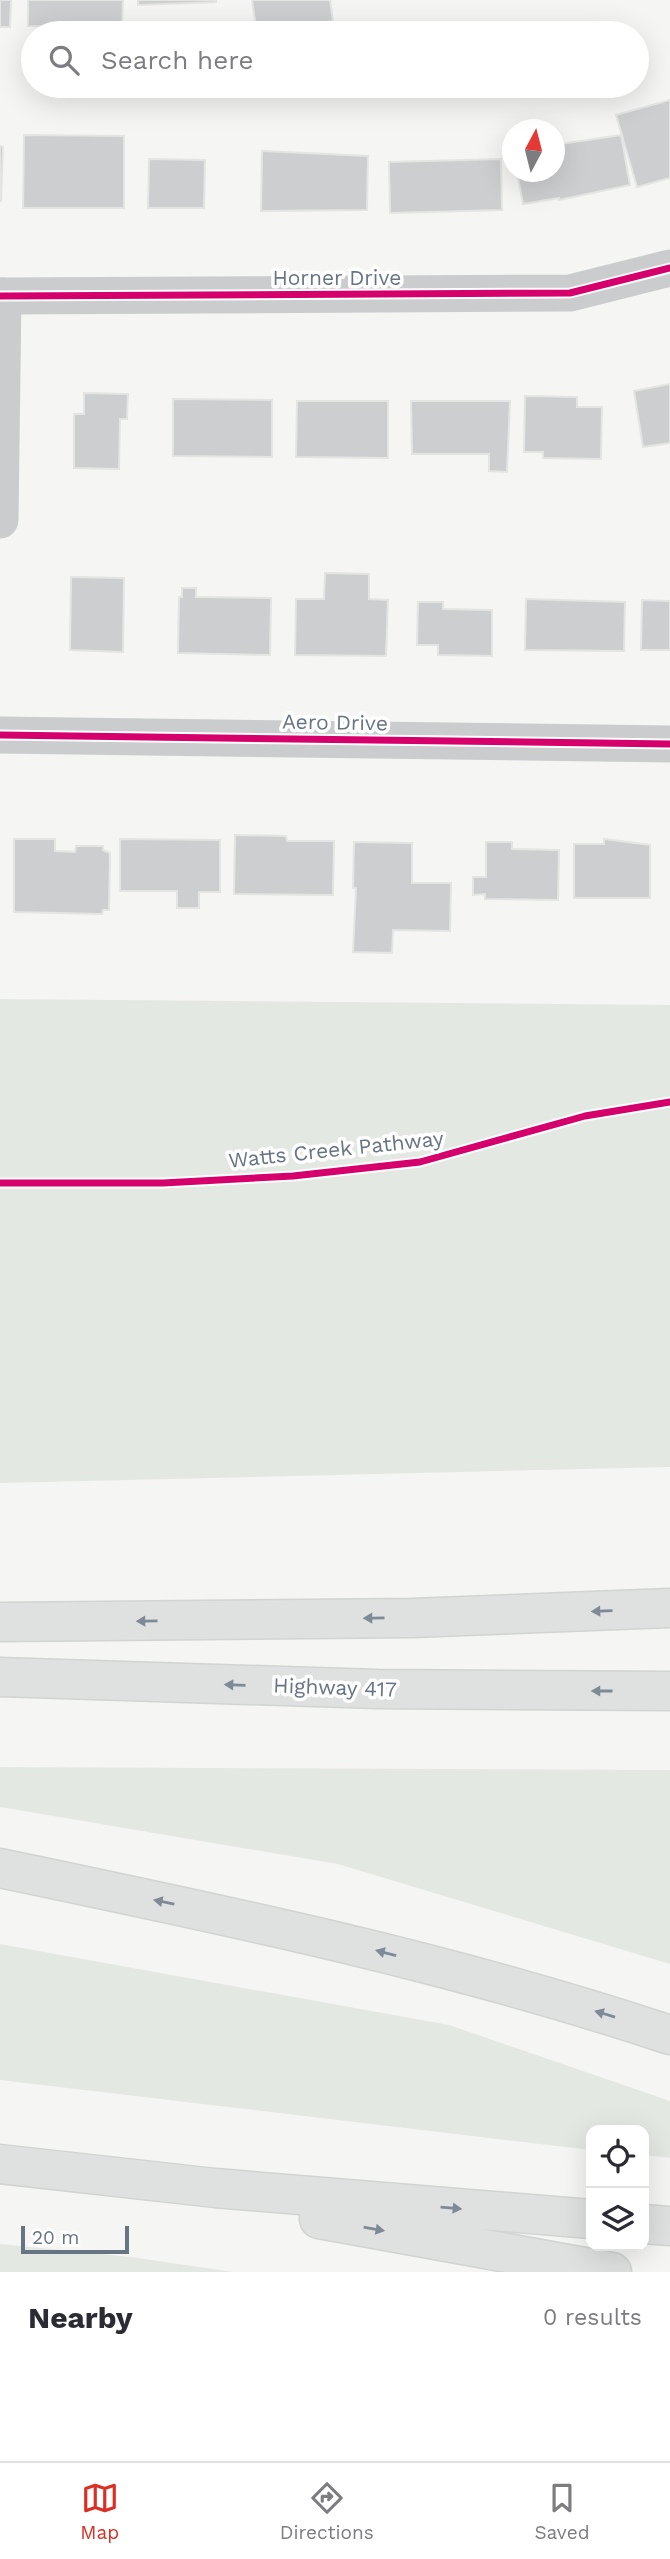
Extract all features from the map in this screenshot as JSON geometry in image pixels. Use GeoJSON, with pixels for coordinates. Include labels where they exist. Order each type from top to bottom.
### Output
{"type":"FeatureCollection","features":[{"type":"Feature","properties":{"kind":"highway"},"geometry":{"type":"LineString","coordinates":[[0,1622],[412,1618],[670,1608]]}},
{"type":"Feature","properties":{"kind":"highway","name":"Highway 417"},"geometry":{"type":"LineString","coordinates":[[0,1677],[377,1689],[670,1691]]}},
{"type":"Feature","properties":{"kind":"highway"},"geometry":{"type":"LineString","coordinates":[[0,1868],[374,1950],[512,1987],[670,2035]]}},
{"type":"Feature","properties":{"kind":"highway"},"geometry":{"type":"LineString","coordinates":[[0,2164],[215,2188],[586,2220]]}},
{"type":"Feature","properties":{"kind":"highway"},"geometry":{"type":"LineString","coordinates":[[42,2169],[612,2272]]}},
{"type":"Feature","properties":{"kind":"highway"},"geometry":{"type":"LineString","coordinates":[[649,2224],[670,2226]]}},
{"type":"Feature","properties":{"kind":"street","name":"Horner Drive"},"geometry":{"type":"LineString","coordinates":[[2,296],[570,293],[670,268]]}},
{"type":"Feature","properties":{"kind":"street"},"geometry":{"type":"LineString","coordinates":[[0,520],[2,296]]}},
{"type":"Feature","properties":{"kind":"street","name":"Aero Drive"},"geometry":{"type":"LineString","coordinates":[[0,735],[670,744]]}},
{"type":"Feature","properties":{"kind":"shaded area"},"geometry":{"type":"Polygon","coordinates":[[[0,999],[670,1005],[670,1467],[0,1483],[0,999]]]}},
{"type":"Feature","properties":{"kind":"shaded area"},"geometry":{"type":"Polygon","coordinates":[[[0,1767],[670,1770],[670,1964],[338,1864],[0,1807],[0,1767]]]}},
{"type":"Feature","properties":{"kind":"shaded area"},"geometry":{"type":"Polygon","coordinates":[[[0,1944],[449,2025],[670,2101],[670,2158],[649,2156],[649,2125],[586,2125],[586,2149],[0,2080],[0,1944]]]}},
{"type":"Feature","properties":{"kind":"shaded area"},"geometry":{"type":"Polygon","coordinates":[[[0,2244],[131,2257],[233,2272],[0,2272],[0,2244]]]}},
{"type":"Feature","properties":{"kind":"building"},"geometry":{"type":"Polygon","coordinates":[[[0,0],[11,0],[10,27],[0,27],[0,0]]]}},
{"type":"Feature","properties":{"kind":"building"},"geometry":{"type":"Polygon","coordinates":[[[28,0],[123,0],[122,21],[28,21],[28,0]]]}},
{"type":"Feature","properties":{"kind":"building"},"geometry":{"type":"Polygon","coordinates":[[[138,0],[216,0],[216,2],[138,5],[138,0]]]}},
{"type":"Feature","properties":{"kind":"building"},"geometry":{"type":"Polygon","coordinates":[[[252,0],[330,0],[333,21],[255,21],[252,0]]]}},
{"type":"Feature","properties":{"kind":"building"},"geometry":{"type":"Polygon","coordinates":[[[670,100],[670,178],[637,187],[616,115],[670,100]]]}},
{"type":"Feature","properties":{"kind":"building"},"geometry":{"type":"Polygon","coordinates":[[[24,135],[124,136],[124,208],[23,208],[24,135]]]}},
{"type":"Feature","properties":{"kind":"building"},"geometry":{"type":"Polygon","coordinates":[[[621,135],[630,185],[559,200],[523,204],[519,182],[565,182],[565,143],[621,135]]]}},
{"type":"Feature","properties":{"kind":"building"},"geometry":{"type":"Polygon","coordinates":[[[0,146],[3,147],[1,201],[0,201],[0,146]]]}},
{"type":"Feature","properties":{"kind":"building"},"geometry":{"type":"Polygon","coordinates":[[[262,151],[368,156],[367,210],[261,211],[262,151]]]}},
{"type":"Feature","properties":{"kind":"building"},"geometry":{"type":"Polygon","coordinates":[[[149,159],[205,160],[204,208],[148,208],[149,159]]]}},
{"type":"Feature","properties":{"kind":"building"},"geometry":{"type":"Polygon","coordinates":[[[501,159],[502,210],[390,213],[389,162],[501,159]]]}},
{"type":"Feature","properties":{"kind":"building"},"geometry":{"type":"Polygon","coordinates":[[[670,384],[670,443],[643,447],[634,391],[670,384]]]}},
{"type":"Feature","properties":{"kind":"building"},"geometry":{"type":"Polygon","coordinates":[[[84,393],[128,394],[127,419],[120,419],[119,469],[74,468],[74,414],[84,414],[84,393]]]}},
{"type":"Feature","properties":{"kind":"building"},"geometry":{"type":"Polygon","coordinates":[[[525,396],[577,397],[577,407],[602,407],[601,459],[543,458],[543,452],[524,452],[525,396]]]}},
{"type":"Feature","properties":{"kind":"building"},"geometry":{"type":"Polygon","coordinates":[[[173,399],[272,400],[272,457],[173,456],[173,399]]]}},
{"type":"Feature","properties":{"kind":"building"},"geometry":{"type":"Polygon","coordinates":[[[297,401],[388,401],[388,458],[296,457],[297,401]]]}},
{"type":"Feature","properties":{"kind":"building"},"geometry":{"type":"Polygon","coordinates":[[[411,401],[510,401],[507,472],[489,471],[489,454],[412,454],[411,401]]]}},
{"type":"Feature","properties":{"kind":"building"},"geometry":{"type":"Polygon","coordinates":[[[325,573],[369,574],[369,599],[388,600],[386,656],[295,655],[296,599],[324,599],[325,573]]]}},
{"type":"Feature","properties":{"kind":"building"},"geometry":{"type":"Polygon","coordinates":[[[71,577],[124,578],[123,652],[70,650],[71,577]]]}},
{"type":"Feature","properties":{"kind":"building"},"geometry":{"type":"Polygon","coordinates":[[[182,588],[196,588],[196,597],[271,598],[270,655],[178,653],[179,597],[182,597],[182,588]]]}},
{"type":"Feature","properties":{"kind":"building"},"geometry":{"type":"Polygon","coordinates":[[[526,599],[625,602],[624,651],[525,650],[526,599]]]}},
{"type":"Feature","properties":{"kind":"building"},"geometry":{"type":"Polygon","coordinates":[[[642,600],[670,601],[670,650],[641,650],[642,600]]]}},
{"type":"Feature","properties":{"kind":"building"},"geometry":{"type":"Polygon","coordinates":[[[418,602],[443,602],[443,609],[492,610],[492,656],[438,655],[438,645],[417,645],[418,602]]]}},
{"type":"Feature","properties":{"kind":"building"},"geometry":{"type":"Polygon","coordinates":[[[235,835],[286,836],[287,841],[334,841],[333,895],[234,894],[235,835]]]}},
{"type":"Feature","properties":{"kind":"building"},"geometry":{"type":"Polygon","coordinates":[[[14,839],[55,839],[55,851],[75,852],[76,846],[103,846],[103,850],[110,853],[109,910],[103,910],[102,914],[14,912],[14,839]]]}},
{"type":"Feature","properties":{"kind":"building"},"geometry":{"type":"Polygon","coordinates":[[[120,839],[220,840],[220,892],[199,892],[199,908],[177,908],[177,891],[120,891],[120,839]]]}},
{"type":"Feature","properties":{"kind":"building"},"geometry":{"type":"Polygon","coordinates":[[[604,839],[650,845],[650,898],[574,898],[574,844],[604,844],[604,839]]]}},
{"type":"Feature","properties":{"kind":"building"},"geometry":{"type":"Polygon","coordinates":[[[354,842],[412,843],[412,883],[451,883],[450,931],[393,930],[392,953],[353,952],[356,888],[353,888],[354,842]]]}},
{"type":"Feature","properties":{"kind":"building"},"geometry":{"type":"Polygon","coordinates":[[[486,842],[512,842],[512,849],[559,850],[558,900],[485,899],[485,894],[473,895],[473,877],[486,877],[486,842]]]}},
{"type":"Feature","properties":{"kind":"cycle path"},"geometry":{"type":"LineString","coordinates":[[0,296],[570,293],[670,268]]}},
{"type":"Feature","properties":{"kind":"cycle path"},"geometry":{"type":"LineString","coordinates":[[0,735],[670,744]]}},
{"type":"Feature","properties":{"kind":"cycle path","name":"Watts Creek Pathway"},"geometry":{"type":"LineString","coordinates":[[0,1183],[163,1183],[293,1176],[420,1162],[585,1116],[670,1102]]}}]}
